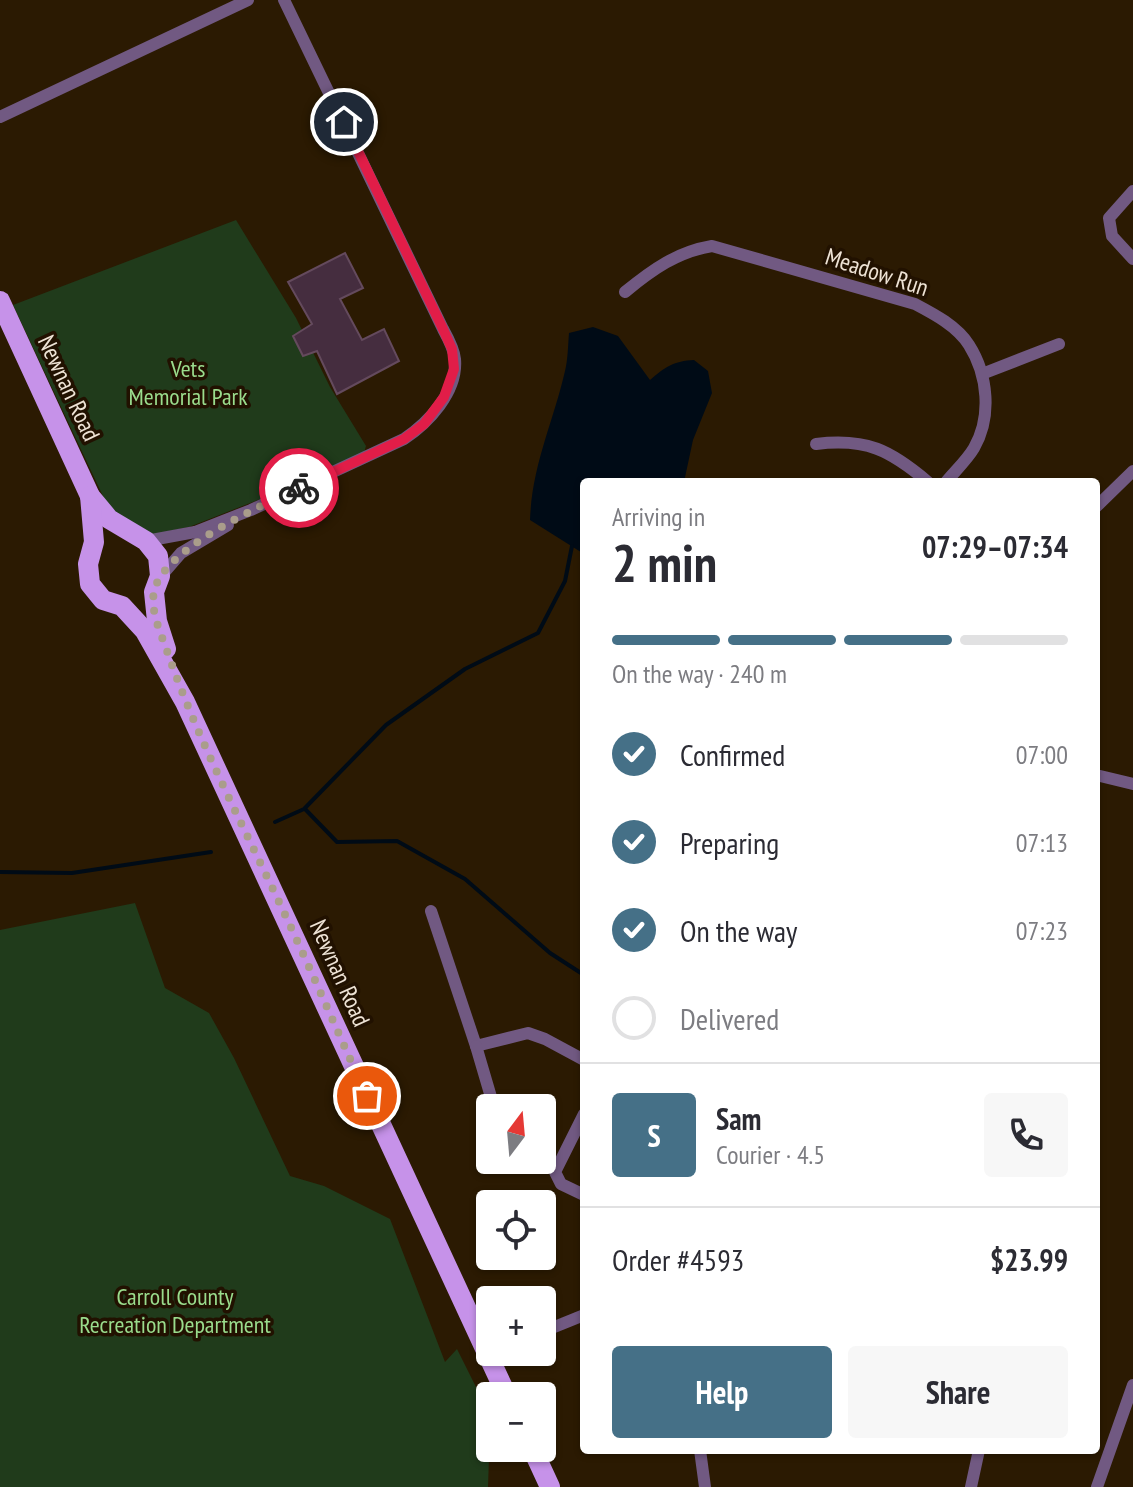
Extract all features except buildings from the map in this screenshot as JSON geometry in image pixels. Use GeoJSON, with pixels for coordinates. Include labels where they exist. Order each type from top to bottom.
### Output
{"type":"FeatureCollection","features":[{"type":"Feature","properties":{"kind":"main road","name":"Newnan Road"},"geometry":{"type":"LineString","coordinates":[[0,301],[90,496],[109,519],[139,537],[158,556],[157,621],[185,702]]}},
{"type":"Feature","properties":{"kind":"main road","name":"Newnan Road"},"geometry":{"type":"LineString","coordinates":[[90,496],[94,532],[88,564],[90,584],[103,600],[122,606],[145,631],[185,702],[476,1325]]}},
{"type":"Feature","properties":{"kind":"main road"},"geometry":{"type":"LineString","coordinates":[[93,550],[110,536],[139,537]]}},
{"type":"Feature","properties":{"kind":"main road"},"geometry":{"type":"LineString","coordinates":[[122,606],[140,603],[157,584]]}},
{"type":"Feature","properties":{"kind":"main road"},"geometry":{"type":"LineString","coordinates":[[538,1462],[550,1487]]}},
{"type":"Feature","properties":{"kind":"street"},"geometry":{"type":"LineString","coordinates":[[0,117],[248,0]]}},
{"type":"Feature","properties":{"kind":"street"},"geometry":{"type":"LineString","coordinates":[[139,537],[184,535],[251,510],[415,432],[437,409],[454,369],[452,349],[443,329],[284,0]]}},
{"type":"Feature","properties":{"kind":"street"},"geometry":{"type":"LineString","coordinates":[[1133,191],[1109,218],[1112,236],[1133,259]]}},
{"type":"Feature","properties":{"kind":"street","name":"Meadow Run"},"geometry":{"type":"LineString","coordinates":[[625,292],[654,268],[688,250],[712,246],[915,304],[942,318],[969,344],[982,374],[987,411],[974,447],[949,478]]}},
{"type":"Feature","properties":{"kind":"street"},"geometry":{"type":"LineString","coordinates":[[982,374],[1059,344]]}},
{"type":"Feature","properties":{"kind":"street"},"geometry":{"type":"LineString","coordinates":[[816,444],[841,441],[869,445],[900,458],[923,478]]}},
{"type":"Feature","properties":{"kind":"street"},"geometry":{"type":"LineString","coordinates":[[1100,503],[1133,471]]}},
{"type":"Feature","properties":{"kind":"street"},"geometry":{"type":"LineString","coordinates":[[157,584],[181,553],[251,510]]}},
{"type":"Feature","properties":{"kind":"street"},"geometry":{"type":"LineString","coordinates":[[1100,776],[1133,784]]}},
{"type":"Feature","properties":{"kind":"street"},"geometry":{"type":"LineString","coordinates":[[431,911],[490,1094]]}},
{"type":"Feature","properties":{"kind":"street"},"geometry":{"type":"LineString","coordinates":[[476,1046],[528,1033],[580,1058]]}},
{"type":"Feature","properties":{"kind":"street"},"geometry":{"type":"LineString","coordinates":[[580,1122],[555,1172],[561,1184],[580,1193]]}},
{"type":"Feature","properties":{"kind":"street"},"geometry":{"type":"LineString","coordinates":[[556,1326],[580,1317]]}},
{"type":"Feature","properties":{"kind":"street"},"geometry":{"type":"LineString","coordinates":[[1097,1487],[1133,1385]]}},
{"type":"Feature","properties":{"kind":"street"},"geometry":{"type":"LineString","coordinates":[[701,1454],[705,1487]]}},
{"type":"Feature","properties":{"kind":"street"},"geometry":{"type":"LineString","coordinates":[[971,1487],[978,1454]]}},
{"type":"Feature","properties":{"kind":"green space","name":"Vets Memorial Park"},"geometry":{"type":"Polygon","coordinates":[[[236,220],[296,318],[330,387],[366,446],[362,459],[189,527],[150,535],[110,511],[13,305],[236,220]]]}},
{"type":"Feature","properties":{"kind":"green space","name":"Carroll County Recreation Department"},"geometry":{"type":"Polygon","coordinates":[[[135,903],[165,988],[209,1013],[290,1176],[324,1186],[390,1219],[445,1362],[457,1349],[476,1387],[476,1462],[489,1462],[488,1487],[0,1487],[0,930],[135,903]]]}},
{"type":"Feature","properties":{"kind":"shaded area"},"geometry":{"type":"Polygon","coordinates":[[[593,327],[618,336],[650,380],[670,366],[694,360],[708,371],[712,393],[693,440],[685,478],[580,478],[580,551],[530,520],[539,462],[566,366],[569,333],[593,327]]]}},
{"type":"Feature","properties":{"kind":"waterway"},"geometry":{"type":"LineString","coordinates":[[275,822],[304,809],[386,725],[465,669],[538,633],[565,581],[572,546]]}},
{"type":"Feature","properties":{"kind":"waterway"},"geometry":{"type":"LineString","coordinates":[[305,809],[337,842],[397,841],[465,879],[550,953],[580,972]]}},
{"type":"Feature","properties":{"kind":"waterway"},"geometry":{"type":"LineString","coordinates":[[0,872],[72,873],[211,852]]}},
{"type":"Feature","properties":{"kind":"way so far"},"geometry":{"type":"LineString","coordinates":[[299,488],[251,510],[171,562],[160,576],[154,592],[157,621],[185,702],[367,1096]]}},
{"type":"Feature","properties":{"kind":"route"},"geometry":{"type":"LineString","coordinates":[[299,488],[415,432],[437,409],[451,383],[454,369],[452,349],[344,122]]}}]}
